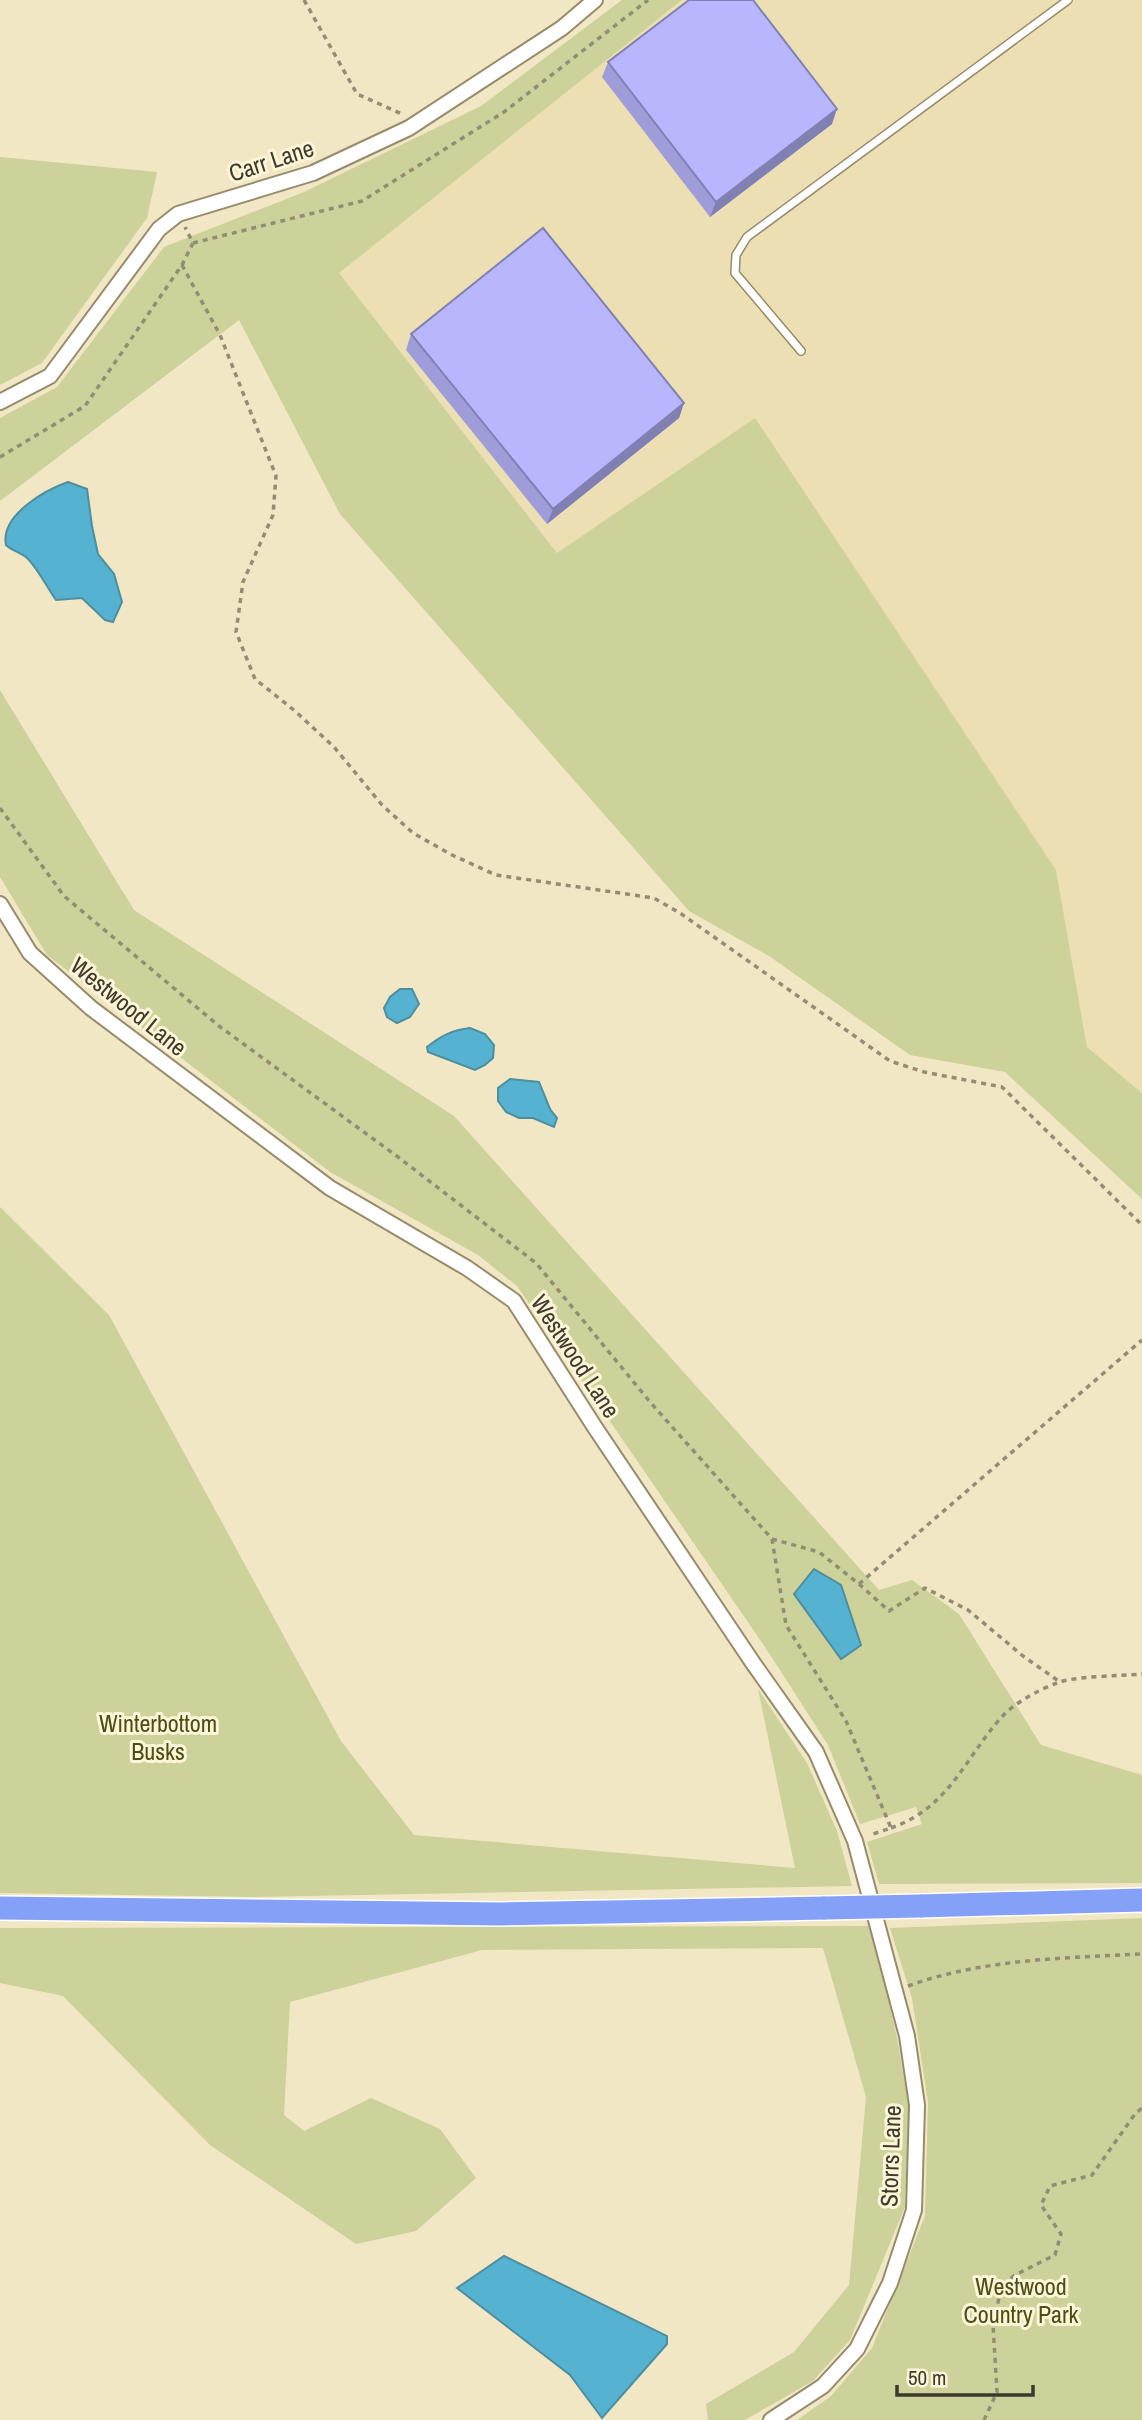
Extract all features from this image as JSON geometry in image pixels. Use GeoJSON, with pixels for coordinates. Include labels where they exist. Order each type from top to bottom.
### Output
{"type":"FeatureCollection","features":[{"type":"Feature","properties":{"kind":"highway"},"geometry":{"type":"LineString","coordinates":[[0,1908],[501,1914],[1142,1900]]}},
{"type":"Feature","properties":{"kind":"street","name":"Carr Lane"},"geometry":{"type":"LineString","coordinates":[[0,402],[50,376],[159,229],[178,214],[313,173],[409,128],[562,28],[595,0]]}},
{"type":"Feature","properties":{"kind":"street","name":"Westwood Lane"},"geometry":{"type":"LineString","coordinates":[[0,904],[30,953],[91,1008],[330,1188],[467,1268],[514,1301],[609,1449],[816,1752],[855,1841],[881,1929]]}},
{"type":"Feature","properties":{"kind":"street","name":"Storrs Lane"},"geometry":{"type":"LineString","coordinates":[[771,2420],[823,2386],[857,2349],[890,2283],[914,2210],[917,2105],[907,2036],[881,1929]]}},
{"type":"Feature","properties":{"kind":"lane"},"geometry":{"type":"LineString","coordinates":[[801,351],[736,273],[736,255],[747,237],[1068,0]]}},
{"type":"Feature","properties":{"kind":"path"},"geometry":{"type":"LineString","coordinates":[[304,0],[357,94],[403,114]]}},
{"type":"Feature","properties":{"kind":"path"},"geometry":{"type":"LineString","coordinates":[[0,457],[85,406],[182,265],[193,243],[362,201],[504,112],[648,0]]}},
{"type":"Feature","properties":{"kind":"path"},"geometry":{"type":"LineString","coordinates":[[178,214],[193,243]]}},
{"type":"Feature","properties":{"kind":"path"},"geometry":{"type":"LineString","coordinates":[[182,265],[220,335],[276,476],[273,515],[243,582],[236,632],[255,679],[334,747],[382,805],[413,833],[496,875],[653,898],[691,921],[890,1061],[924,1072],[1002,1087],[1142,1225]]}},
{"type":"Feature","properties":{"kind":"path"},"geometry":{"type":"LineString","coordinates":[[859,1584],[1142,1340]]}},
{"type":"Feature","properties":{"kind":"path"},"geometry":{"type":"LineString","coordinates":[[772,1539],[819,1552],[889,1611],[925,1588],[968,1610],[1023,1656],[1060,1682]]}},
{"type":"Feature","properties":{"kind":"path"},"geometry":{"type":"LineString","coordinates":[[891,1828],[911,1821],[946,1793],[1000,1718],[1033,1695],[1060,1682],[1142,1674]]}},
{"type":"Feature","properties":{"kind":"path"},"geometry":{"type":"LineString","coordinates":[[896,1990],[933,1976],[993,1965],[1142,1954]]}},
{"type":"Feature","properties":{"kind":"path"},"geometry":{"type":"LineString","coordinates":[[984,2420],[997,2392],[993,2324],[1003,2285],[1015,2275],[1055,2255],[1061,2234],[1041,2205],[1050,2186],[1092,2175],[1142,2108]]}},
{"type":"Feature","properties":{"kind":"shaded area"},"geometry":{"type":"Polygon","coordinates":[[[682,0],[1142,0],[1142,1093],[1087,1047],[1056,870],[557,553],[338,273],[682,0]]]}},
{"type":"Feature","properties":{"kind":"green space"},"geometry":{"type":"Polygon","coordinates":[[[622,0],[682,0],[339,273],[557,553],[755,418],[1056,870],[1087,1047],[1142,1093],[1142,1199],[1005,1072],[910,1055],[769,956],[689,911],[340,514],[239,320],[0,501],[0,418],[57,387],[164,247],[304,192],[481,106],[622,0]]]}},
{"type":"Feature","properties":{"kind":"green space"},"geometry":{"type":"Polygon","coordinates":[[[0,157],[157,172],[147,218],[42,363],[0,385],[0,157]]]}},
{"type":"Feature","properties":{"kind":"green space"},"geometry":{"type":"Polygon","coordinates":[[[0,690],[134,910],[454,1116],[879,1590],[912,1580],[959,1614],[1041,1745],[1142,1775],[1142,1883],[879,1884],[867,1842],[922,1824],[916,1807],[860,1824],[828,1745],[765,1647],[517,1286],[478,1255],[330,1172],[47,955],[0,877],[0,690]]]}},
{"type":"Feature","properties":{"kind":"green space","name":"Winterbottom Busks"},"geometry":{"type":"Polygon","coordinates":[[[0,1207],[109,1315],[341,1741],[414,1835],[795,1868],[758,1689],[807,1763],[837,1831],[852,1886],[254,1897],[0,1893],[0,1207]]]}},
{"type":"Feature","properties":{"kind":"green space","name":"Westwood Country Park"},"geometry":{"type":"Polygon","coordinates":[[[1142,1918],[1142,2420],[797,2420],[831,2396],[872,2348],[925,2216],[928,2102],[912,1998],[890,1928],[1142,1918]]]}},
{"type":"Feature","properties":{"kind":"green space"},"geometry":{"type":"Polygon","coordinates":[[[872,1926],[909,2107],[905,2207],[850,2340],[813,2381],[745,2420],[708,2420],[706,2404],[794,2352],[849,2285],[866,2097],[823,1948],[482,1950],[290,2002],[284,2115],[304,2131],[371,2098],[440,2129],[476,2178],[416,2231],[356,2244],[210,2145],[63,1996],[0,1983],[0,1928],[872,1926]]]}},
{"type":"Feature","properties":{"kind":"water"},"geometry":{"type":"Polygon","coordinates":[[[68,482],[87,489],[98,554],[114,574],[122,602],[113,622],[105,620],[82,598],[56,600],[29,560],[6,545],[10,523],[18,513],[49,490],[68,482]]]}},
{"type":"Feature","properties":{"kind":"water"},"geometry":{"type":"Polygon","coordinates":[[[400,989],[412,989],[419,1004],[410,1017],[397,1023],[387,1017],[384,1008],[390,997],[400,989]]]}},
{"type":"Feature","properties":{"kind":"water"},"geometry":{"type":"Polygon","coordinates":[[[470,1028],[485,1034],[494,1045],[493,1058],[485,1065],[475,1070],[428,1052],[427,1047],[442,1037],[470,1028]]]}},
{"type":"Feature","properties":{"kind":"water"},"geometry":{"type":"Polygon","coordinates":[[[510,1079],[539,1082],[550,1109],[557,1118],[554,1127],[533,1118],[519,1118],[506,1112],[498,1101],[498,1088],[510,1079]]]}},
{"type":"Feature","properties":{"kind":"water"},"geometry":{"type":"Polygon","coordinates":[[[814,1569],[841,1585],[861,1645],[841,1659],[794,1594],[814,1569]]]}},
{"type":"Feature","properties":{"kind":"water"},"geometry":{"type":"Polygon","coordinates":[[[504,2256],[667,2336],[667,2344],[602,2418],[570,2375],[457,2288],[504,2256]]]}},
{"type":"Feature","properties":{"kind":"building"},"geometry":{"type":"Polygon","coordinates":[[[689,0],[753,0],[837,109],[716,202],[608,62],[689,0]]]}},
{"type":"Feature","properties":{"kind":"building"},"geometry":{"type":"Polygon","coordinates":[[[543,228],[684,403],[553,509],[411,334],[543,228]]]}}]}
